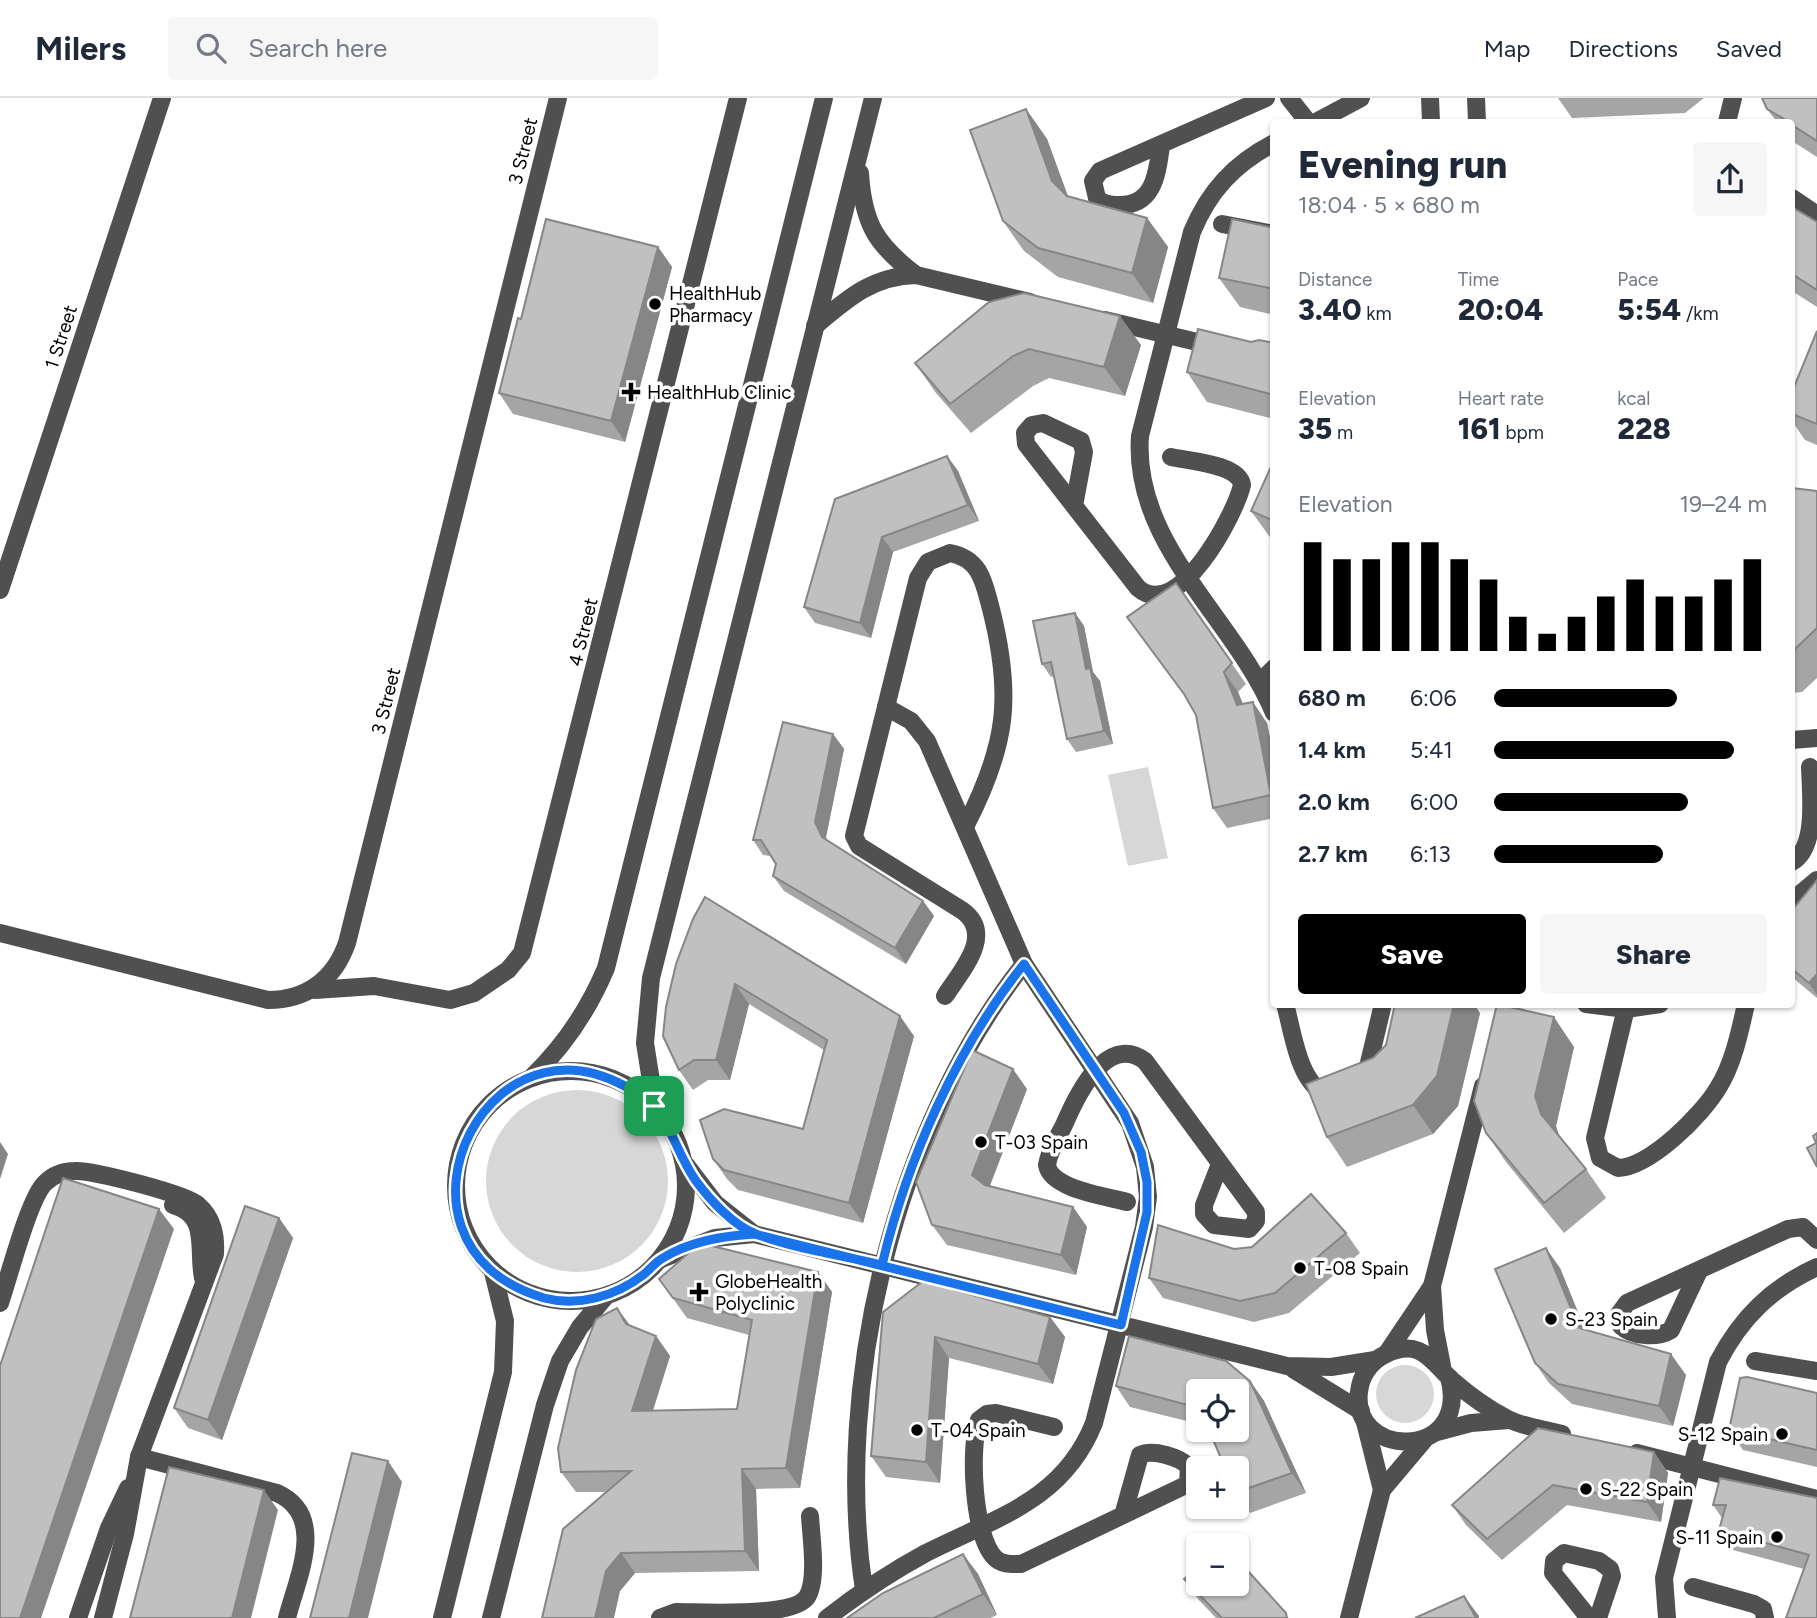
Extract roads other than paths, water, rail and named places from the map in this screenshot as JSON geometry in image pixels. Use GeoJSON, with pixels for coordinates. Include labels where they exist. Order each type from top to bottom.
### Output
{"type":"FeatureCollection","features":[{"type":"Feature","properties":{"kind":"street","name":"1 Street"},"geometry":{"type":"LineString","coordinates":[[0,590],[162,98]]}},
{"type":"Feature","properties":{"kind":"street","name":"3 Street"},"geometry":{"type":"LineString","coordinates":[[0,933],[257,999],[283,1000],[312,990],[334,970],[347,943],[558,98]]}},
{"type":"Feature","properties":{"kind":"street","name":"4 Street"},"geometry":{"type":"LineString","coordinates":[[312,990],[374,986],[450,1000],[474,993],[508,970],[522,953],[738,98]]}},
{"type":"Feature","properties":{"kind":"street"},"geometry":{"type":"LineString","coordinates":[[824,98],[606,968],[576,1027],[532,1077],[492,1101],[471,1126],[459,1155],[455,1187],[460,1219],[473,1248],[493,1272],[518,1289],[547,1299],[577,1301],[606,1296],[627,1287],[661,1259],[715,1238],[754,1234],[1287,1366],[1331,1367],[1381,1357],[1401,1349],[1416,1351],[1509,1420]]}},
{"type":"Feature","properties":{"kind":"street"},"geometry":{"type":"LineString","coordinates":[[654,1106],[645,1043],[650,978],[873,98]]}},
{"type":"Feature","properties":{"kind":"street"},"geometry":{"type":"LineString","coordinates":[[1161,146],[1266,98]]}},
{"type":"Feature","properties":{"kind":"street"},"geometry":{"type":"LineString","coordinates":[[1289,98],[1306,119]]}},
{"type":"Feature","properties":{"kind":"street"},"geometry":{"type":"LineString","coordinates":[[1322,119],[1361,98]]}},
{"type":"Feature","properties":{"kind":"street"},"geometry":{"type":"LineString","coordinates":[[1430,98],[1432,119]]}},
{"type":"Feature","properties":{"kind":"street"},"geometry":{"type":"LineString","coordinates":[[1476,98],[1477,119]]}},
{"type":"Feature","properties":{"kind":"street"},"geometry":{"type":"LineString","coordinates":[[1728,119],[1733,98]]}},
{"type":"Feature","properties":{"kind":"street"},"geometry":{"type":"LineString","coordinates":[[1270,146],[1237,167],[1210,196],[1200,214],[1140,436],[1139,470],[1154,519],[1188,576],[1260,682],[1270,704]]}},
{"type":"Feature","properties":{"kind":"street"},"geometry":{"type":"LineString","coordinates":[[859,153],[862,199],[867,223],[888,252],[916,275]]}},
{"type":"Feature","properties":{"kind":"street"},"geometry":{"type":"LineString","coordinates":[[1795,200],[1817,215]]}},
{"type":"Feature","properties":{"kind":"street"},"geometry":{"type":"LineString","coordinates":[[1222,224],[1270,233]]}},
{"type":"Feature","properties":{"kind":"street"},"geometry":{"type":"LineString","coordinates":[[815,326],[868,285],[891,277],[916,275],[1053,308]]}},
{"type":"Feature","properties":{"kind":"street"},"geometry":{"type":"LineString","coordinates":[[1091,317],[1233,351]]}},
{"type":"Feature","properties":{"kind":"street"},"geometry":{"type":"LineString","coordinates":[[1074,506],[1084,452],[1081,440],[1043,423],[1032,425],[1025,433],[1026,444],[1074,506],[1143,592],[1161,595],[1188,576],[1219,536],[1241,491],[1241,479],[1232,470],[1171,457]]}},
{"type":"Feature","properties":{"kind":"street"},"geometry":{"type":"LineString","coordinates":[[945,996],[976,944],[974,921],[963,911],[859,846],[855,836],[922,569],[942,555],[965,557],[977,567],[984,581],[1000,644],[1006,682],[1003,721],[993,762],[966,825]]}},
{"type":"Feature","properties":{"kind":"street"},"geometry":{"type":"LineString","coordinates":[[1260,682],[1270,672]]}},
{"type":"Feature","properties":{"kind":"street"},"geometry":{"type":"LineString","coordinates":[[827,1618],[864,1590],[923,1555],[1035,1499],[1065,1474],[1077,1458],[1094,1423],[1146,1220],[1147,1182],[1141,1152],[1130,1123],[1094,1073],[1024,964],[966,825],[927,741],[911,721],[886,707]]}},
{"type":"Feature","properties":{"kind":"street"},"geometry":{"type":"LineString","coordinates":[[1795,740],[1817,738]]}},
{"type":"Feature","properties":{"kind":"street"},"geometry":{"type":"LineString","coordinates":[[1795,860],[1806,854],[1813,839],[1810,767]]}},
{"type":"Feature","properties":{"kind":"street"},"geometry":{"type":"LineString","coordinates":[[1795,898],[1817,880]]}},
{"type":"Feature","properties":{"kind":"street"},"geometry":{"type":"LineString","coordinates":[[864,1590],[857,1522],[857,1451],[867,1357],[882,1265],[898,1208],[954,1072],[993,1005],[1024,964]]}},
{"type":"Feature","properties":{"kind":"street"},"geometry":{"type":"LineString","coordinates":[[1286,1008],[1311,1083],[1326,1095],[1338,1096],[1356,1087],[1367,1071],[1382,1008]]}},
{"type":"Feature","properties":{"kind":"street"},"geometry":{"type":"LineString","coordinates":[[1626,1008],[1595,1138],[1600,1158],[1618,1168],[1638,1164],[1658,1150],[1718,1088],[1745,1008]]}},
{"type":"Feature","properties":{"kind":"street"},"geometry":{"type":"LineString","coordinates":[[1127,1202],[1060,1183],[1048,1170],[1048,1159],[1079,1091],[1094,1073],[1119,1055],[1139,1057],[1220,1164]]}},
{"type":"Feature","properties":{"kind":"street"},"geometry":{"type":"LineString","coordinates":[[1349,1618],[1382,1490],[1398,1467],[1446,1420],[1452,1405],[1435,1330],[1433,1286],[1487,1070]]}},
{"type":"Feature","properties":{"kind":"street"},"geometry":{"type":"LineString","coordinates":[[532,1077],[558,1071],[584,1071],[610,1078],[634,1090],[654,1106],[678,1142],[687,1188],[683,1213],[674,1237],[661,1259]]}},
{"type":"Feature","properties":{"kind":"street"},"geometry":{"type":"LineString","coordinates":[[684,1163],[715,1203],[754,1234]]}},
{"type":"Feature","properties":{"kind":"street"},"geometry":{"type":"LineString","coordinates":[[0,1303],[31,1213],[45,1195],[74,1183],[133,1189],[182,1207],[191,1214],[200,1230],[203,1278],[139,1457],[125,1534],[103,1618]]}},
{"type":"Feature","properties":{"kind":"street"},"geometry":{"type":"LineString","coordinates":[[1698,1273],[1671,1330],[1662,1334],[1640,1334],[1621,1326],[1619,1314],[1627,1303],[1698,1273],[1793,1227],[1810,1231],[1817,1240]]}},
{"type":"Feature","properties":{"kind":"street"},"geometry":{"type":"LineString","coordinates":[[1667,1618],[1664,1578],[1710,1387],[1730,1340],[1763,1300],[1783,1284],[1817,1267]]}},
{"type":"Feature","properties":{"kind":"street"},"geometry":{"type":"LineString","coordinates":[[442,1618],[503,1372],[505,1321],[493,1272]]}},
{"type":"Feature","properties":{"kind":"street"},"geometry":{"type":"LineString","coordinates":[[1382,1490],[1362,1415],[1360,1383],[1433,1286]]}},
{"type":"Feature","properties":{"kind":"street"},"geometry":{"type":"LineString","coordinates":[[491,1618],[556,1371],[574,1335],[606,1296]]}},
{"type":"Feature","properties":{"kind":"street"},"geometry":{"type":"LineString","coordinates":[[1755,1362],[1817,1371]]}},
{"type":"Feature","properties":{"kind":"street"},"geometry":{"type":"LineString","coordinates":[[1287,1366],[1362,1415],[1385,1438],[1412,1443],[1471,1423],[1509,1420],[1583,1439]]}},
{"type":"Feature","properties":{"kind":"street"},"geometry":{"type":"LineString","coordinates":[[1054,1427],[996,1413],[987,1414],[979,1420],[975,1476],[979,1528],[993,1556],[1006,1564],[1021,1564],[1124,1512]]}},
{"type":"Feature","properties":{"kind":"street"},"geometry":{"type":"LineString","coordinates":[[1623,1450],[1817,1499]]}},
{"type":"Feature","properties":{"kind":"street"},"geometry":{"type":"LineString","coordinates":[[139,1457],[277,1493],[294,1504],[304,1519],[307,1539],[288,1618]]}},
{"type":"Feature","properties":{"kind":"street"},"geometry":{"type":"LineString","coordinates":[[78,1618],[109,1528],[133,1479]]}},
{"type":"Feature","properties":{"kind":"street"},"geometry":{"type":"LineString","coordinates":[[660,1618],[676,1612],[785,1611],[801,1603],[807,1597],[812,1579],[810,1516]]}},
{"type":"Feature","properties":{"kind":"street"},"geometry":{"type":"LineString","coordinates":[[1589,1618],[1553,1573],[1554,1561],[1564,1553],[1599,1561],[1610,1569],[1612,1576],[1598,1618]]}},
{"type":"Feature","properties":{"kind":"street"},"geometry":{"type":"LineString","coordinates":[[1693,1587],[1754,1604],[1763,1609],[1765,1618]]}},
{"type":"Feature","properties":{"kind":"place","name":"HealthHub Pharmacy"},"geometry":{"type":"Point","coordinates":[655,304]}},
{"type":"Feature","properties":{"kind":"place","name":"HealthHub Clinic"},"geometry":{"type":"Point","coordinates":[631,392]}},
{"type":"Feature","properties":{"kind":"place","name":"T-03 Spain"},"geometry":{"type":"Point","coordinates":[981,1142]}},
{"type":"Feature","properties":{"kind":"place","name":"T-08 Spain"},"geometry":{"type":"Point","coordinates":[1300,1268]}},
{"type":"Feature","properties":{"kind":"place","name":"GlobeHealth Polyclinic"},"geometry":{"type":"Point","coordinates":[699,1292]}},
{"type":"Feature","properties":{"kind":"place","name":"S-23 Spain"},"geometry":{"type":"Point","coordinates":[1551,1319]}},
{"type":"Feature","properties":{"kind":"place","name":"T-04 Spain"},"geometry":{"type":"Point","coordinates":[917,1430]}},
{"type":"Feature","properties":{"kind":"place","name":"S-12 Spain"},"geometry":{"type":"Point","coordinates":[1782,1434]}},
{"type":"Feature","properties":{"kind":"place","name":"S-22 Spain"},"geometry":{"type":"Point","coordinates":[1586,1489]}},
{"type":"Feature","properties":{"kind":"place","name":"S-11 Spain"},"geometry":{"type":"Point","coordinates":[1777,1537]}}]}
